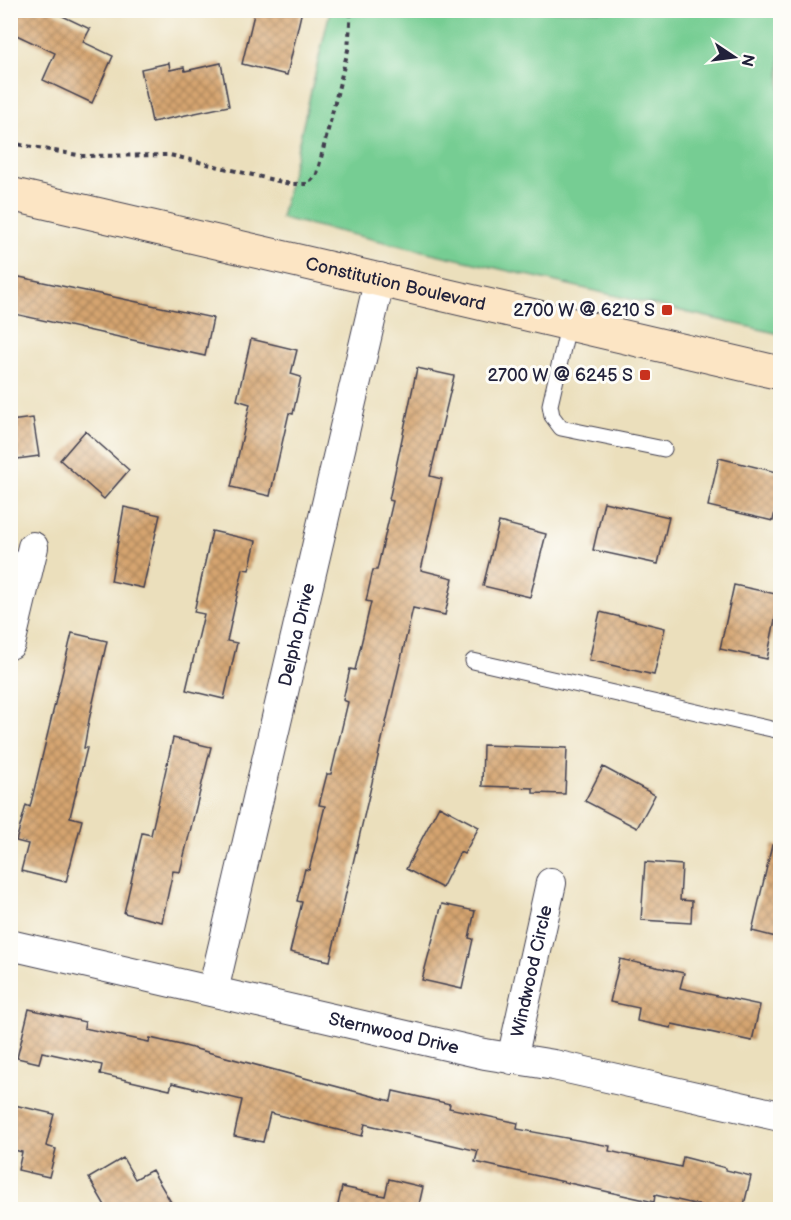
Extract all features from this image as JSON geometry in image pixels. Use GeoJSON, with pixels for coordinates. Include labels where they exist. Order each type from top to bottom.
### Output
{"type":"FeatureCollection","features":[{"type":"Feature","properties":{"kind":"main road","name":"Constitution Boulevard"},"geometry":{"type":"LineString","coordinates":[[10,194],[380,278],[780,373]]}},
{"type":"Feature","properties":{"kind":"street","name":"Delpha Drive"},"geometry":{"type":"LineString","coordinates":[[213,991],[380,278]]}},
{"type":"Feature","properties":{"kind":"street"},"geometry":{"type":"LineString","coordinates":[[10,644],[33,547]]}},
{"type":"Feature","properties":{"kind":"street","name":"Windwood Circle"},"geometry":{"type":"LineString","coordinates":[[512,1059],[551,883]]}},
{"type":"Feature","properties":{"kind":"street","name":"Sternwood Drive"},"geometry":{"type":"LineString","coordinates":[[10,945],[512,1059],[554,1065],[780,1116]]}},
{"type":"Feature","properties":{"kind":"lane"},"geometry":{"type":"LineString","coordinates":[[569,322],[549,405],[552,416],[561,428],[664,449]]}},
{"type":"Feature","properties":{"kind":"lane"},"geometry":{"type":"LineString","coordinates":[[473,661],[780,731]]}},
{"type":"Feature","properties":{"kind":"path"},"geometry":{"type":"LineString","coordinates":[[10,143],[83,156],[170,155],[290,184],[308,184],[317,174],[346,60],[351,10]]}},
{"type":"Feature","properties":{"kind":"green space"},"geometry":{"type":"Polygon","coordinates":[[[330,11],[780,11],[780,334],[281,218],[330,11]]]}},
{"type":"Feature","properties":{"kind":"building"},"geometry":{"type":"Polygon","coordinates":[[[10,10],[50,10],[90,29],[83,42],[113,56],[92,103],[43,80],[55,53],[10,32],[10,10]]]}},
{"type":"Feature","properties":{"kind":"building"},"geometry":{"type":"Polygon","coordinates":[[[255,10],[302,10],[287,75],[242,64],[255,10]]]}},
{"type":"Feature","properties":{"kind":"building"},"geometry":{"type":"Polygon","coordinates":[[[169,63],[170,70],[184,67],[185,71],[221,63],[229,106],[152,122],[141,69],[169,63]]]}},
{"type":"Feature","properties":{"kind":"building"},"geometry":{"type":"Polygon","coordinates":[[[10,275],[213,318],[205,356],[10,313],[10,275]]]}},
{"type":"Feature","properties":{"kind":"building"},"geometry":{"type":"Polygon","coordinates":[[[251,339],[297,350],[291,374],[301,377],[293,414],[289,413],[270,496],[231,487],[250,404],[237,400],[251,339]]]}},
{"type":"Feature","properties":{"kind":"building"},"geometry":{"type":"Polygon","coordinates":[[[417,368],[454,376],[430,476],[442,479],[421,570],[453,578],[445,615],[413,608],[330,961],[290,952],[302,902],[297,901],[305,869],[309,870],[325,806],[319,805],[327,774],[331,774],[348,702],[343,700],[350,669],[355,670],[371,602],[366,601],[373,570],[377,570],[393,501],[389,500],[417,368]]]}},
{"type":"Feature","properties":{"kind":"building"},"geometry":{"type":"Polygon","coordinates":[[[33,418],[39,456],[10,460],[10,421],[33,418]]]}},
{"type":"Feature","properties":{"kind":"building"},"geometry":{"type":"Polygon","coordinates":[[[85,431],[129,470],[104,499],[60,460],[85,431]]]}},
{"type":"Feature","properties":{"kind":"building"},"geometry":{"type":"Polygon","coordinates":[[[719,458],[780,473],[780,489],[773,521],[708,506],[719,458]]]}},
{"type":"Feature","properties":{"kind":"building"},"geometry":{"type":"Polygon","coordinates":[[[604,502],[669,517],[658,564],[593,550],[604,502]]]}},
{"type":"Feature","properties":{"kind":"building"},"geometry":{"type":"Polygon","coordinates":[[[124,507],[160,515],[143,588],[111,581],[124,507]]]}},
{"type":"Feature","properties":{"kind":"building"},"geometry":{"type":"Polygon","coordinates":[[[499,522],[546,534],[530,597],[483,586],[499,522]]]}},
{"type":"Feature","properties":{"kind":"building"},"geometry":{"type":"Polygon","coordinates":[[[212,531],[256,541],[249,570],[243,569],[227,641],[237,643],[224,699],[186,690],[204,614],[194,612],[212,531]]]}},
{"type":"Feature","properties":{"kind":"building"},"geometry":{"type":"Polygon","coordinates":[[[734,585],[780,595],[767,659],[720,649],[734,585]]]}},
{"type":"Feature","properties":{"kind":"building"},"geometry":{"type":"Polygon","coordinates":[[[600,612],[665,628],[654,675],[589,660],[600,612]]]}},
{"type":"Feature","properties":{"kind":"building"},"geometry":{"type":"Polygon","coordinates":[[[72,633],[107,641],[89,720],[84,748],[87,748],[70,817],[82,820],[66,882],[21,871],[28,844],[16,841],[26,805],[30,807],[72,633]]]}},
{"type":"Feature","properties":{"kind":"building"},"geometry":{"type":"Polygon","coordinates":[[[173,738],[211,747],[180,872],[173,871],[162,922],[124,913],[142,833],[151,835],[173,738]]]}},
{"type":"Feature","properties":{"kind":"building"},"geometry":{"type":"Polygon","coordinates":[[[483,745],[567,748],[565,794],[533,793],[533,788],[482,786],[483,745]]]}},
{"type":"Feature","properties":{"kind":"building"},"geometry":{"type":"Polygon","coordinates":[[[603,767],[655,795],[637,828],[585,801],[603,767]]]}},
{"type":"Feature","properties":{"kind":"building"},"geometry":{"type":"Polygon","coordinates":[[[439,806],[479,827],[464,854],[460,852],[442,888],[406,869],[439,806]]]}},
{"type":"Feature","properties":{"kind":"building"},"geometry":{"type":"Polygon","coordinates":[[[772,845],[780,846],[780,938],[752,931],[772,845]]]}},
{"type":"Feature","properties":{"kind":"building"},"geometry":{"type":"Polygon","coordinates":[[[645,862],[682,865],[680,900],[692,901],[691,923],[641,920],[645,862]]]}},
{"type":"Feature","properties":{"kind":"building"},"geometry":{"type":"Polygon","coordinates":[[[442,904],[475,911],[469,938],[473,939],[462,989],[422,980],[442,904]]]}},
{"type":"Feature","properties":{"kind":"building"},"geometry":{"type":"Polygon","coordinates":[[[620,959],[684,973],[680,988],[760,1005],[752,1041],[672,1024],[671,1028],[637,1021],[639,1008],[610,1002],[620,959]]]}},
{"type":"Feature","properties":{"kind":"building"},"geometry":{"type":"Polygon","coordinates":[[[29,1009],[85,1022],[84,1028],[149,1042],[150,1038],[181,1045],[391,1101],[393,1091],[450,1104],[449,1108],[518,1123],[517,1129],[610,1146],[609,1151],[681,1167],[683,1157],[726,1168],[726,1170],[751,1176],[743,1209],[718,1205],[716,1209],[655,1195],[654,1202],[475,1162],[478,1151],[365,1124],[362,1136],[270,1113],[263,1142],[234,1136],[242,1100],[172,1083],[170,1090],[100,1074],[102,1065],[42,1052],[39,1063],[17,1058],[29,1009]]]}},
{"type":"Feature","properties":{"kind":"building"},"geometry":{"type":"Polygon","coordinates":[[[10,1104],[54,1114],[46,1146],[56,1149],[49,1177],[18,1170],[22,1152],[10,1149],[10,1104]]]}},
{"type":"Feature","properties":{"kind":"building"},"geometry":{"type":"Polygon","coordinates":[[[123,1158],[135,1179],[152,1170],[175,1209],[107,1209],[89,1178],[123,1158]]]}},
{"type":"Feature","properties":{"kind":"building"},"geometry":{"type":"Polygon","coordinates":[[[389,1179],[423,1187],[418,1209],[337,1209],[342,1187],[385,1196],[389,1179]]]}},
{"type":"Feature","properties":{"kind":"place","name":"2700 W @ 6210 S"},"geometry":{"type":"Point","coordinates":[667,310]}},
{"type":"Feature","properties":{"kind":"place","name":"2700 W @ 6245 S"},"geometry":{"type":"Point","coordinates":[645,375]}}]}
